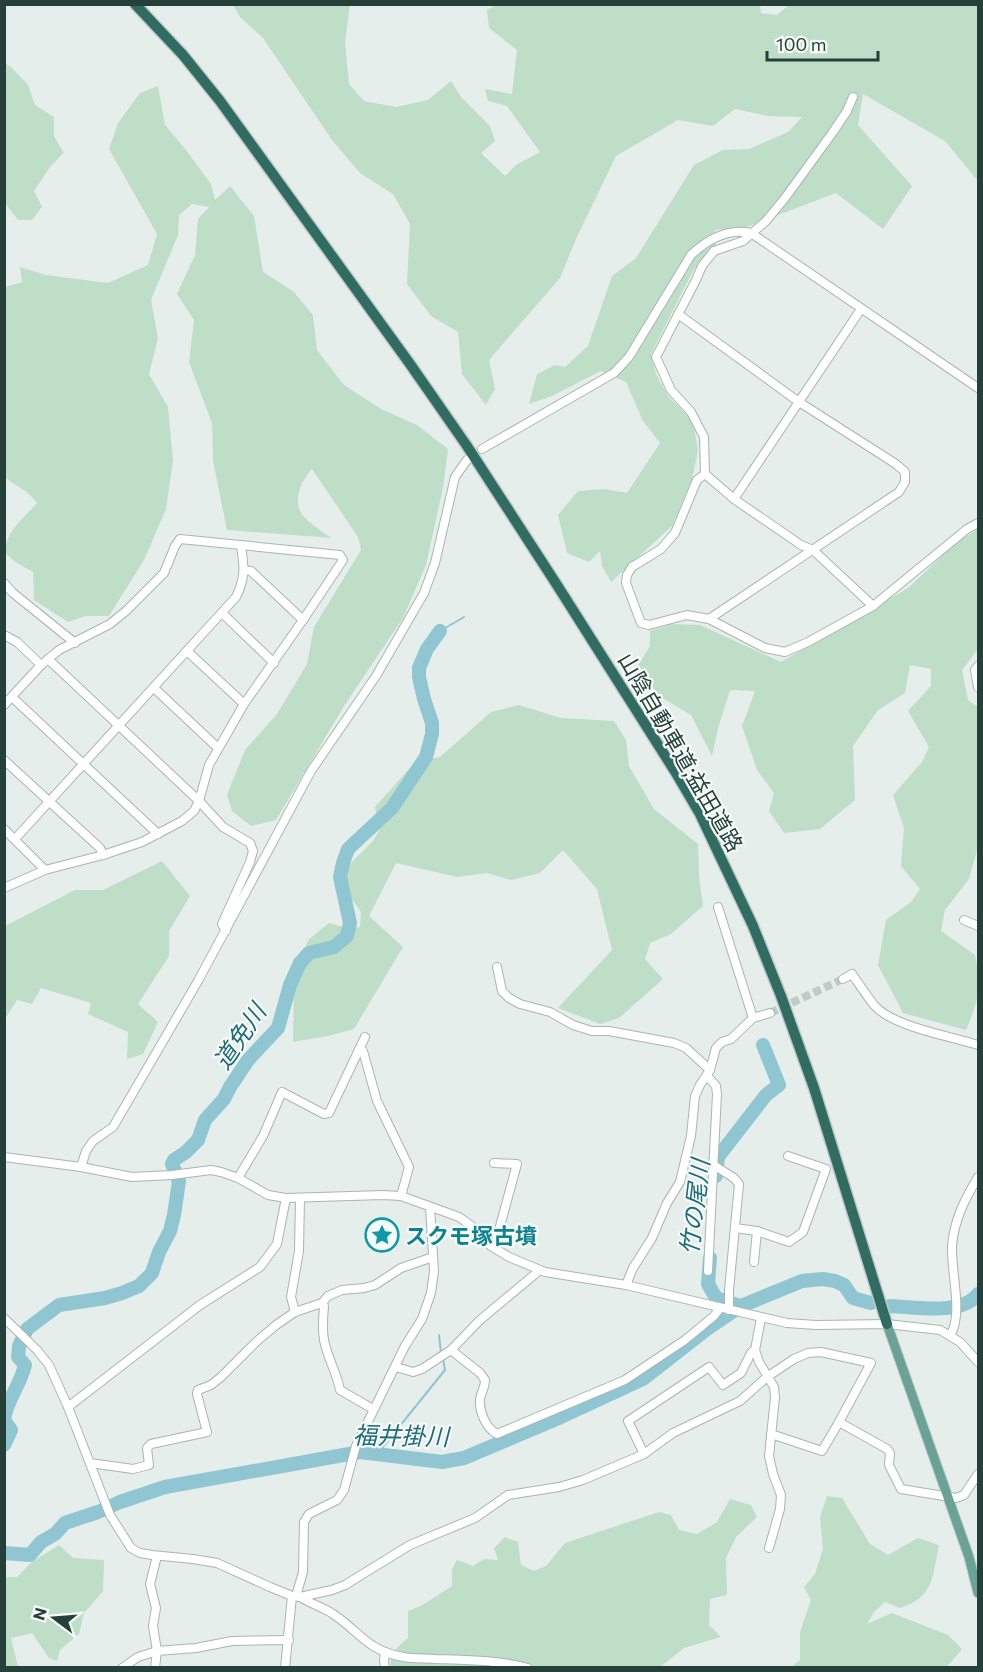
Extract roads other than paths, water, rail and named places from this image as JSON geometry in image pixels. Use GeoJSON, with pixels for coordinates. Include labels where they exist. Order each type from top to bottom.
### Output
{"type":"FeatureCollection","features":[{"type":"Feature","properties":{"kind":"highway","name":"山陰自動車道;益田道路"},"geometry":{"type":"LineString","coordinates":[[135,4],[183,55],[220,101],[467,446],[635,707],[700,814],[753,926],[781,996],[814,1088],[886,1324]]}},
{"type":"Feature","properties":{"kind":"main road"},"geometry":{"type":"LineString","coordinates":[[886,1324],[969,1557],[978,1593]]}},
{"type":"Feature","properties":{"kind":"street"},"geometry":{"type":"LineString","coordinates":[[853,97],[847,111],[766,221],[743,241],[714,251],[702,266],[656,357],[671,390],[691,412],[704,437],[705,474],[734,499],[801,545],[813,550],[873,606]]}},
{"type":"Feature","properties":{"kind":"street"},"geometry":{"type":"LineString","coordinates":[[482,449],[614,373],[629,357],[691,255],[705,243],[726,234],[751,233],[978,388]]}},
{"type":"Feature","properties":{"kind":"street"},"geometry":{"type":"LineString","coordinates":[[734,499],[861,309]]}},
{"type":"Feature","properties":{"kind":"street"},"geometry":{"type":"LineString","coordinates":[[678,314],[800,402],[905,472],[905,482],[899,492],[709,619]]}},
{"type":"Feature","properties":{"kind":"street"},"geometry":{"type":"LineString","coordinates":[[81,1167],[86,1151],[93,1141],[113,1127],[225,931],[311,771],[376,676],[424,593],[435,563],[454,477],[467,460]]}},
{"type":"Feature","properties":{"kind":"street"},"geometry":{"type":"LineString","coordinates":[[705,474],[697,480],[675,533],[661,549],[632,567],[627,575],[626,584],[641,623],[649,625],[687,615],[709,619],[765,648],[785,652],[873,606],[978,523]]}},
{"type":"Feature","properties":{"kind":"street"},"geometry":{"type":"LineString","coordinates":[[4,705],[41,665],[59,650],[110,624],[126,611],[164,573],[180,539],[340,555],[343,560],[244,704],[209,765],[200,801],[194,811],[142,842],[45,870],[4,888]]}},
{"type":"Feature","properties":{"kind":"street"},"geometry":{"type":"LineString","coordinates":[[15,839],[236,597],[243,583],[241,546]]}},
{"type":"Feature","properties":{"kind":"street"},"geometry":{"type":"LineString","coordinates":[[244,570],[251,571],[303,620]]}},
{"type":"Feature","properties":{"kind":"street"},"geometry":{"type":"LineString","coordinates":[[4,583],[75,643]]}},
{"type":"Feature","properties":{"kind":"street"},"geometry":{"type":"LineString","coordinates":[[222,614],[274,663]]}},
{"type":"Feature","properties":{"kind":"street"},"geometry":{"type":"LineString","coordinates":[[4,635],[17,642],[41,665]]}},
{"type":"Feature","properties":{"kind":"street"},"geometry":{"type":"LineString","coordinates":[[187,651],[244,704]]}},
{"type":"Feature","properties":{"kind":"street"},"geometry":{"type":"LineString","coordinates":[[48,659],[200,801],[223,827],[250,843],[253,851],[222,924],[225,931]]}},
{"type":"Feature","properties":{"kind":"street"},"geometry":{"type":"LineString","coordinates":[[978,666],[975,670],[978,687]]}},
{"type":"Feature","properties":{"kind":"street"},"geometry":{"type":"LineString","coordinates":[[154,688],[218,748]]}},
{"type":"Feature","properties":{"kind":"street"},"geometry":{"type":"LineString","coordinates":[[12,697],[158,834]]}},
{"type":"Feature","properties":{"kind":"street"},"geometry":{"type":"LineString","coordinates":[[4,759],[100,848],[103,855]]}},
{"type":"Feature","properties":{"kind":"street"},"geometry":{"type":"LineString","coordinates":[[4,829],[45,870]]}},
{"type":"Feature","properties":{"kind":"street"},"geometry":{"type":"LineString","coordinates":[[718,907],[753,1018]]}},
{"type":"Feature","properties":{"kind":"street"},"geometry":{"type":"LineString","coordinates":[[964,920],[978,926]]}},
{"type":"Feature","properties":{"kind":"street"},"geometry":{"type":"LineString","coordinates":[[497,967],[502,991],[520,1004],[550,1012],[573,1025],[592,1031],[609,1031],[674,1043],[686,1048],[709,1073],[716,1086],[717,1094],[708,1271]]}},
{"type":"Feature","properties":{"kind":"street"},"geometry":{"type":"LineString","coordinates":[[843,979],[852,974],[875,1006],[890,1017],[978,1045]]}},
{"type":"Feature","properties":{"kind":"street"},"geometry":{"type":"LineString","coordinates":[[626,1285],[680,1182],[691,1136],[695,1096],[700,1084],[709,1073],[716,1048],[722,1042],[731,1039],[753,1018],[770,1013]]}},
{"type":"Feature","properties":{"kind":"street"},"geometry":{"type":"LineString","coordinates":[[238,1178],[264,1136],[282,1092],[324,1114],[329,1113],[365,1037]]}},
{"type":"Feature","properties":{"kind":"street"},"geometry":{"type":"LineString","coordinates":[[359,1050],[363,1051],[377,1101],[409,1167],[401,1196]]}},
{"type":"Feature","properties":{"kind":"street"},"geometry":{"type":"LineString","coordinates":[[735,1228],[757,1231],[789,1242],[803,1232],[826,1168],[788,1156]]}},
{"type":"Feature","properties":{"kind":"street"},"geometry":{"type":"LineString","coordinates":[[4,1157],[81,1167],[132,1177],[211,1170],[238,1178],[268,1195],[286,1198],[401,1196],[459,1217],[473,1227],[491,1246],[508,1257],[540,1270],[689,1298],[761,1318],[816,1325],[886,1324],[940,1330],[960,1342],[978,1362]]}},
{"type":"Feature","properties":{"kind":"street"},"geometry":{"type":"LineString","coordinates":[[491,1246],[496,1241],[517,1164],[494,1163]]}},
{"type":"Feature","properties":{"kind":"street"},"geometry":{"type":"LineString","coordinates":[[712,1164],[734,1178],[739,1184],[729,1310]]}},
{"type":"Feature","properties":{"kind":"street"},"geometry":{"type":"LineString","coordinates":[[951,1335],[955,1327],[957,1312],[952,1271],[952,1245],[956,1220],[978,1177]]}},
{"type":"Feature","properties":{"kind":"street"},"geometry":{"type":"LineString","coordinates":[[68,1407],[200,1305],[260,1267],[277,1244],[286,1198]]}},
{"type":"Feature","properties":{"kind":"street"},"geometry":{"type":"LineString","coordinates":[[295,1312],[291,1297],[299,1251],[300,1198]]}},
{"type":"Feature","properties":{"kind":"street"},"geometry":{"type":"LineString","coordinates":[[285,1668],[296,1596],[303,1572],[304,1522],[309,1514],[337,1500],[344,1490],[351,1461],[373,1409],[405,1346],[422,1319],[431,1293],[434,1271],[430,1207]]}},
{"type":"Feature","properties":{"kind":"street"},"geometry":{"type":"LineString","coordinates":[[754,1262],[757,1231]]}},
{"type":"Feature","properties":{"kind":"street"},"geometry":{"type":"LineString","coordinates":[[90,1463],[133,1469],[149,1466],[147,1448],[150,1444],[207,1432],[196,1394],[198,1389],[221,1377],[276,1324],[295,1312],[322,1303],[328,1296],[342,1290],[375,1285],[401,1268],[433,1257]]}},
{"type":"Feature","properties":{"kind":"street"},"geometry":{"type":"LineString","coordinates":[[396,1367],[413,1372],[422,1369],[451,1350],[480,1320],[540,1270]]}},
{"type":"Feature","properties":{"kind":"street"},"geometry":{"type":"LineString","coordinates":[[322,1303],[324,1306],[322,1330],[324,1342],[337,1375],[340,1390],[373,1409]]}},
{"type":"Feature","properties":{"kind":"street"},"geometry":{"type":"LineString","coordinates":[[451,1350],[480,1373],[485,1380],[480,1408],[486,1423],[496,1434],[625,1380],[685,1340],[714,1316],[720,1308]]}},
{"type":"Feature","properties":{"kind":"street"},"geometry":{"type":"LineString","coordinates":[[4,1318],[49,1365],[110,1515],[131,1548],[140,1553],[157,1556],[193,1558],[217,1563],[331,1612],[364,1641],[385,1652],[404,1657],[470,1660],[513,1664],[528,1668]]}},
{"type":"Feature","properties":{"kind":"street"},"geometry":{"type":"LineString","coordinates":[[644,1454],[628,1421],[710,1367],[723,1384],[741,1373],[755,1350],[761,1318]]}},
{"type":"Feature","properties":{"kind":"street"},"geometry":{"type":"LineString","coordinates":[[755,1350],[774,1387],[775,1397],[770,1456],[773,1474],[781,1495],[780,1509],[769,1548]]}},
{"type":"Feature","properties":{"kind":"street"},"geometry":{"type":"LineString","coordinates":[[296,1596],[332,1590],[345,1585],[410,1545],[475,1518],[508,1495],[559,1487],[616,1467],[644,1454],[673,1433],[740,1401],[767,1377],[794,1359],[808,1353],[821,1352],[872,1363],[822,1451],[771,1434]]}},
{"type":"Feature","properties":{"kind":"street"},"geometry":{"type":"LineString","coordinates":[[838,1422],[890,1453],[889,1465],[901,1489],[956,1498],[964,1495],[978,1474]]}},
{"type":"Feature","properties":{"kind":"street"},"geometry":{"type":"LineString","coordinates":[[155,1668],[157,1651],[153,1626],[156,1608],[150,1584],[157,1556]]}},
{"type":"Feature","properties":{"kind":"street"},"geometry":{"type":"LineString","coordinates":[[122,1668],[138,1658],[157,1651],[196,1648],[232,1641],[289,1640]]}},
{"type":"Feature","properties":{"kind":"street"},"geometry":{"type":"LineString","coordinates":[[385,1652],[385,1668]]}},
{"type":"Feature","properties":{"kind":"waterway"},"geometry":{"type":"LineString","coordinates":[[440,631],[464,617]]}},
{"type":"Feature","properties":{"kind":"waterway","name":"道免川"},"geometry":{"type":"LineString","coordinates":[[4,1418],[25,1365],[18,1357],[19,1346],[27,1329],[59,1305],[122,1293],[139,1286],[152,1273],[159,1252],[170,1231],[174,1215],[179,1181],[172,1164],[174,1160],[198,1140],[205,1120],[224,1099],[248,1060],[278,1028],[290,985],[300,963],[309,953],[334,947],[347,936],[350,923],[340,877],[343,863],[348,849],[392,808],[426,757],[432,734],[432,723],[424,699],[419,668],[427,649],[440,631]]}},
{"type":"Feature","properties":{"kind":"waterway","name":"竹の尾川"},"geometry":{"type":"LineString","coordinates":[[716,1176],[718,1157],[766,1095],[779,1085],[763,1045]]}},
{"type":"Feature","properties":{"kind":"waterway","name":"竹の尾川"},"geometry":{"type":"LineString","coordinates":[[710,1258],[708,1284],[716,1298],[740,1306]]}},
{"type":"Feature","properties":{"kind":"waterway","name":"福井掛川"},"geometry":{"type":"LineString","coordinates":[[4,1553],[30,1555],[41,1542],[55,1534],[65,1523],[165,1487],[360,1452],[442,1462],[464,1458],[643,1379],[707,1329],[741,1306],[802,1281],[823,1279],[835,1281],[844,1285],[853,1298],[871,1303]]}},
{"type":"Feature","properties":{"kind":"waterway","name":"福井掛川"},"geometry":{"type":"LineString","coordinates":[[890,1306],[949,1308],[970,1301],[978,1294]]}},
{"type":"Feature","properties":{"kind":"waterway"},"geometry":{"type":"LineString","coordinates":[[439,1335],[441,1353]]}},
{"type":"Feature","properties":{"kind":"waterway"},"geometry":{"type":"LineString","coordinates":[[378,1453],[445,1370],[443,1358]]}},
{"type":"Feature","properties":{"kind":"waterway","name":"道免川"},"geometry":{"type":"LineString","coordinates":[[4,1420],[11,1430],[4,1445]]}},
{"type":"Feature","properties":{"kind":"tunnel"},"geometry":{"type":"LineString","coordinates":[[770,1013],[843,979]]}},
{"type":"Feature","properties":{"kind":"place","name":"スクモ塚古墳"},"geometry":{"type":"Point","coordinates":[382,1235]}}]}
